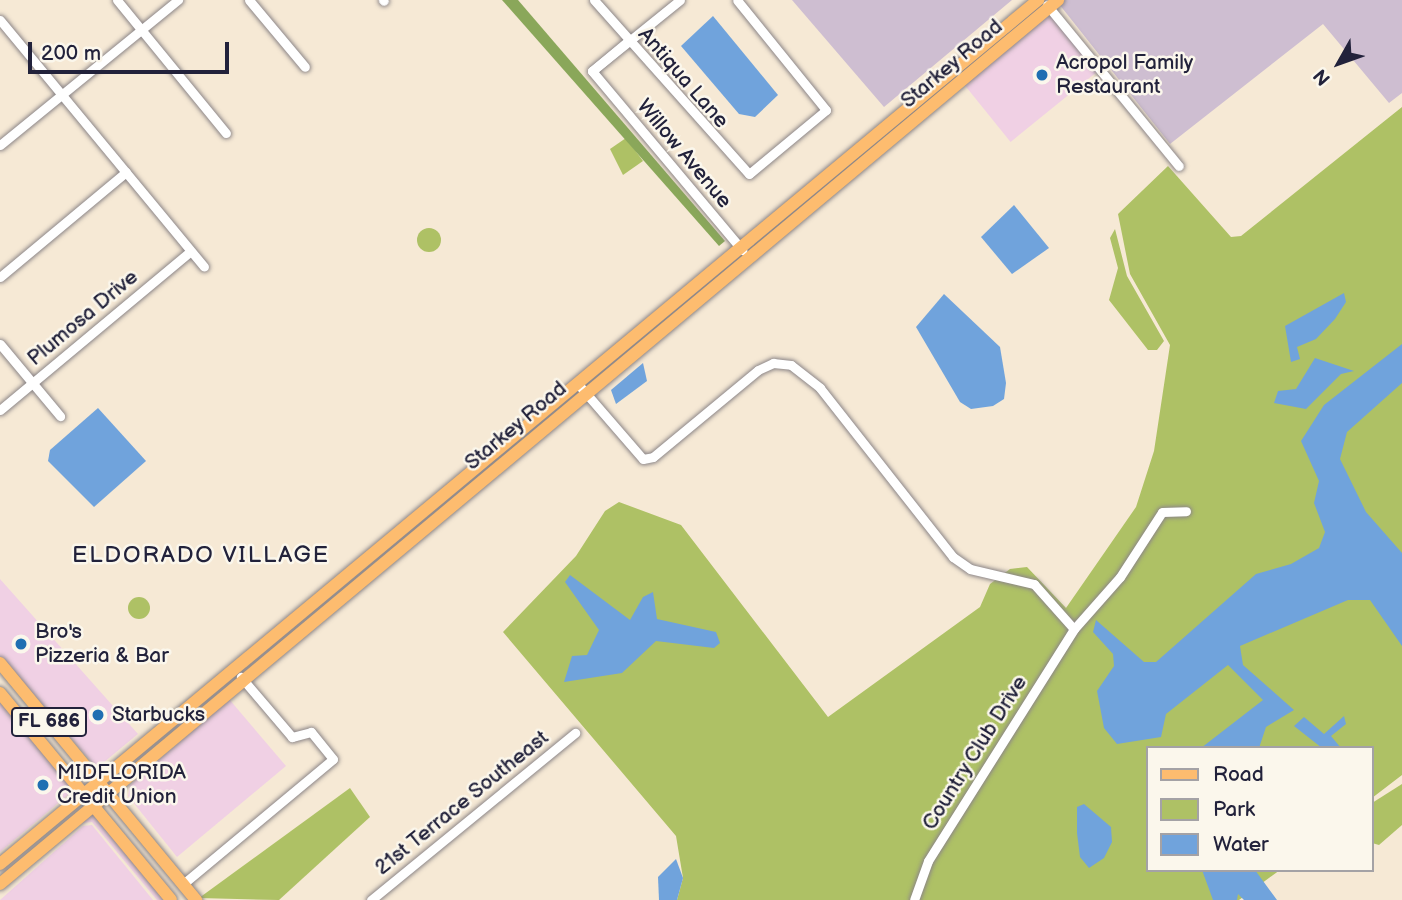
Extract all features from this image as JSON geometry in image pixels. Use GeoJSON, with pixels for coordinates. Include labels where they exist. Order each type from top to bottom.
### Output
{"type":"FeatureCollection","features":[{"type":"Feature","properties":{"kind":"main road","name":"Starkey Road"},"geometry":{"type":"LineString","coordinates":[[0,884],[243,680],[741,249],[1038,0]]}},
{"type":"Feature","properties":{"kind":"main road","name":"Starkey Road"},"geometry":{"type":"LineString","coordinates":[[0,864],[234,668],[583,388],[750,260],[1050,3]]}},
{"type":"Feature","properties":{"kind":"main road","name":"FL 686"},"geometry":{"type":"LineString","coordinates":[[0,663],[196,900]]}},
{"type":"Feature","properties":{"kind":"main road"},"geometry":{"type":"LineString","coordinates":[[0,673],[18,684]]}},
{"type":"Feature","properties":{"kind":"main road","name":"FL 686"},"geometry":{"type":"LineString","coordinates":[[0,693],[171,900]]}},
{"type":"Feature","properties":{"kind":"street"},"geometry":{"type":"LineString","coordinates":[[117,0],[226,133]]}},
{"type":"Feature","properties":{"kind":"street"},"geometry":{"type":"LineString","coordinates":[[0,145],[63,97],[178,0]]}},
{"type":"Feature","properties":{"kind":"street"},"geometry":{"type":"LineString","coordinates":[[249,0],[305,67]]}},
{"type":"Feature","properties":{"kind":"street","name":"Antiqua Lane"},"geometry":{"type":"LineString","coordinates":[[594,0],[749,174],[826,110],[737,0]]}},
{"type":"Feature","properties":{"kind":"street"},"geometry":{"type":"LineString","coordinates":[[628,40],[669,3],[680,0]]}},
{"type":"Feature","properties":{"kind":"street"},"geometry":{"type":"LineString","coordinates":[[1050,3],[1179,166]]}},
{"type":"Feature","properties":{"kind":"street"},"geometry":{"type":"LineString","coordinates":[[0,20],[126,172],[187,254],[204,267]]}},
{"type":"Feature","properties":{"kind":"street","name":"Willow Avenue"},"geometry":{"type":"LineString","coordinates":[[628,40],[625,50],[592,71],[750,260]]}},
{"type":"Feature","properties":{"kind":"street"},"geometry":{"type":"LineString","coordinates":[[0,277],[126,172]]}},
{"type":"Feature","properties":{"kind":"street","name":"Plumosa Drive"},"geometry":{"type":"LineString","coordinates":[[0,410],[187,254]]}},
{"type":"Feature","properties":{"kind":"street"},"geometry":{"type":"LineString","coordinates":[[0,344],[60,415]]}},
{"type":"Feature","properties":{"kind":"street"},"geometry":{"type":"LineString","coordinates":[[583,388],[643,459],[653,457],[758,370],[773,363],[791,365],[820,388],[953,557],[970,569],[1034,584],[1074,629]]}},
{"type":"Feature","properties":{"kind":"street","name":"Country Club Drive"},"geometry":{"type":"LineString","coordinates":[[914,900],[928,861],[1088,607],[1120,577],[1162,512],[1186,511]]}},
{"type":"Feature","properties":{"kind":"street"},"geometry":{"type":"LineString","coordinates":[[183,884],[333,759],[312,732],[292,737],[234,668]]}},
{"type":"Feature","properties":{"kind":"street","name":"21st Terrace Southeast"},"geometry":{"type":"LineString","coordinates":[[371,900],[575,733]]}},
{"type":"Feature","properties":{"kind":"shaded area"},"geometry":{"type":"Polygon","coordinates":[[[792,0],[1012,0],[884,107],[792,0]]]}},
{"type":"Feature","properties":{"kind":"shaded area"},"geometry":{"type":"Polygon","coordinates":[[[1064,0],[1402,0],[1402,93],[1389,103],[1323,24],[1170,144],[1059,4],[1064,0]]]}},
{"type":"Feature","properties":{"kind":"shaded area"},"geometry":{"type":"Polygon","coordinates":[[[1049,13],[1097,72],[1011,142],[963,83],[1049,13]]]}},
{"type":"Feature","properties":{"kind":"shaded area"},"geometry":{"type":"Polygon","coordinates":[[[0,579],[138,734],[97,768],[0,657],[0,579]]]}},
{"type":"Feature","properties":{"kind":"shaded area"},"geometry":{"type":"Polygon","coordinates":[[[229,699],[286,766],[177,857],[128,796],[130,785],[229,699]]]}},
{"type":"Feature","properties":{"kind":"shaded area"},"geometry":{"type":"Polygon","coordinates":[[[0,700],[75,789],[0,852],[0,700]]]}},
{"type":"Feature","properties":{"kind":"shaded area"},"geometry":{"type":"Polygon","coordinates":[[[92,811],[166,900],[157,900],[92,822],[81,823],[0,891],[92,811]]]}},
{"type":"Feature","properties":{"kind":"shaded area"},"geometry":{"type":"Polygon","coordinates":[[[92,825],[153,900],[0,900],[83,826],[92,825]]]}},
{"type":"Feature","properties":{"kind":"green space"},"geometry":{"type":"Polygon","coordinates":[[[502,0],[518,0],[725,241],[719,246],[502,0]]]}},
{"type":"Feature","properties":{"kind":"green space"},"geometry":{"type":"Polygon","coordinates":[[[1402,107],[1402,775],[1374,796],[1374,746],[1146,746],[1146,872],[1277,872],[1239,900],[677,900],[683,878],[676,836],[503,632],[576,556],[605,511],[619,502],[681,525],[828,717],[980,607],[990,584],[1010,569],[1027,567],[1066,608],[1136,507],[1154,451],[1170,345],[1130,274],[1118,214],[1168,166],[1231,237],[1241,236],[1402,107]]]}},
{"type":"Feature","properties":{"kind":"green space"},"geometry":{"type":"Polygon","coordinates":[[[626,138],[643,161],[623,175],[610,149],[626,138]]]}},
{"type":"Feature","properties":{"kind":"green space"},"geometry":{"type":"Polygon","coordinates":[[[429,228],[438,231],[441,240],[438,249],[429,252],[420,249],[417,240],[420,231],[429,228]]]}},
{"type":"Feature","properties":{"kind":"green space"},"geometry":{"type":"Polygon","coordinates":[[[1115,229],[1127,276],[1164,341],[1157,350],[1148,350],[1109,300],[1118,268],[1110,238],[1115,229]]]}},
{"type":"Feature","properties":{"kind":"green space"},"geometry":{"type":"Polygon","coordinates":[[[135,597],[143,597],[150,604],[150,612],[143,619],[135,619],[128,612],[128,604],[135,597]]]}},
{"type":"Feature","properties":{"kind":"green space"},"geometry":{"type":"Polygon","coordinates":[[[1402,784],[1402,825],[1379,845],[1374,844],[1374,802],[1402,784]]]}},
{"type":"Feature","properties":{"kind":"green space"},"geometry":{"type":"Polygon","coordinates":[[[350,788],[370,817],[279,900],[199,898],[350,788]]]}},
{"type":"Feature","properties":{"kind":"water"},"geometry":{"type":"Polygon","coordinates":[[[713,16],[778,95],[755,117],[739,114],[681,46],[713,16]]]}},
{"type":"Feature","properties":{"kind":"water"},"geometry":{"type":"Polygon","coordinates":[[[1014,205],[1049,248],[1012,274],[981,237],[1014,205]]]}},
{"type":"Feature","properties":{"kind":"water"},"geometry":{"type":"Polygon","coordinates":[[[1344,293],[1346,302],[1335,319],[1316,339],[1297,347],[1300,359],[1291,362],[1285,326],[1344,293]]]}},
{"type":"Feature","properties":{"kind":"water"},"geometry":{"type":"Polygon","coordinates":[[[944,294],[1000,347],[1006,383],[1004,399],[993,406],[971,409],[960,402],[916,327],[944,294]]]}},
{"type":"Feature","properties":{"kind":"water"},"geometry":{"type":"Polygon","coordinates":[[[1402,344],[1402,383],[1347,432],[1340,459],[1366,512],[1402,553],[1402,646],[1370,600],[1348,600],[1240,646],[1243,665],[1294,710],[1266,727],[1260,746],[1204,746],[1263,700],[1228,665],[1166,714],[1161,737],[1117,744],[1104,728],[1097,691],[1114,666],[1113,654],[1093,632],[1096,620],[1144,662],[1156,662],[1256,574],[1291,564],[1319,548],[1325,532],[1314,503],[1319,481],[1301,441],[1324,405],[1402,344]]]}},
{"type":"Feature","properties":{"kind":"water"},"geometry":{"type":"Polygon","coordinates":[[[1315,358],[1354,371],[1341,374],[1306,409],[1274,403],[1278,391],[1296,389],[1315,358]]]}},
{"type":"Feature","properties":{"kind":"water"},"geometry":{"type":"Polygon","coordinates":[[[643,363],[647,381],[616,404],[611,390],[643,363]]]}},
{"type":"Feature","properties":{"kind":"water"},"geometry":{"type":"Polygon","coordinates":[[[98,408],[146,461],[94,507],[48,461],[50,450],[98,408]]]}},
{"type":"Feature","properties":{"kind":"water"},"geometry":{"type":"Polygon","coordinates":[[[570,575],[630,620],[643,597],[653,592],[657,619],[716,632],[720,643],[714,648],[656,641],[622,673],[564,682],[572,656],[587,655],[599,630],[565,582],[570,575]]]}},
{"type":"Feature","properties":{"kind":"water"},"geometry":{"type":"Polygon","coordinates":[[[1344,716],[1346,724],[1331,736],[1339,746],[1319,746],[1294,726],[1304,717],[1324,734],[1344,716]]]}},
{"type":"Feature","properties":{"kind":"water"},"geometry":{"type":"Polygon","coordinates":[[[1084,804],[1111,827],[1112,842],[1104,858],[1089,868],[1080,857],[1077,833],[1077,807],[1084,804]]]}},
{"type":"Feature","properties":{"kind":"water"},"geometry":{"type":"Polygon","coordinates":[[[676,859],[683,878],[677,900],[659,900],[658,877],[676,859]]]}},
{"type":"Feature","properties":{"kind":"water"},"geometry":{"type":"Polygon","coordinates":[[[1203,872],[1256,872],[1277,900],[1244,900],[1238,894],[1237,900],[1213,900],[1203,872]]]}},
{"type":"Feature","properties":{"kind":"place","name":"Acropol Family Restaurant"},"geometry":{"type":"Point","coordinates":[1042,75]}},
{"type":"Feature","properties":{"kind":"place","name":"Bro's Pizzeria & Bar"},"geometry":{"type":"Point","coordinates":[21,644]}},
{"type":"Feature","properties":{"kind":"place","name":"Starbucks"},"geometry":{"type":"Point","coordinates":[98,715]}},
{"type":"Feature","properties":{"kind":"place","name":"MIDFLORIDA Credit Union"},"geometry":{"type":"Point","coordinates":[43,785]}},
{"type":"Feature","properties":{"kind":"district","name":"ELDORADO VILLAGE"},"geometry":{"type":"Point","coordinates":[201,555]}}]}
